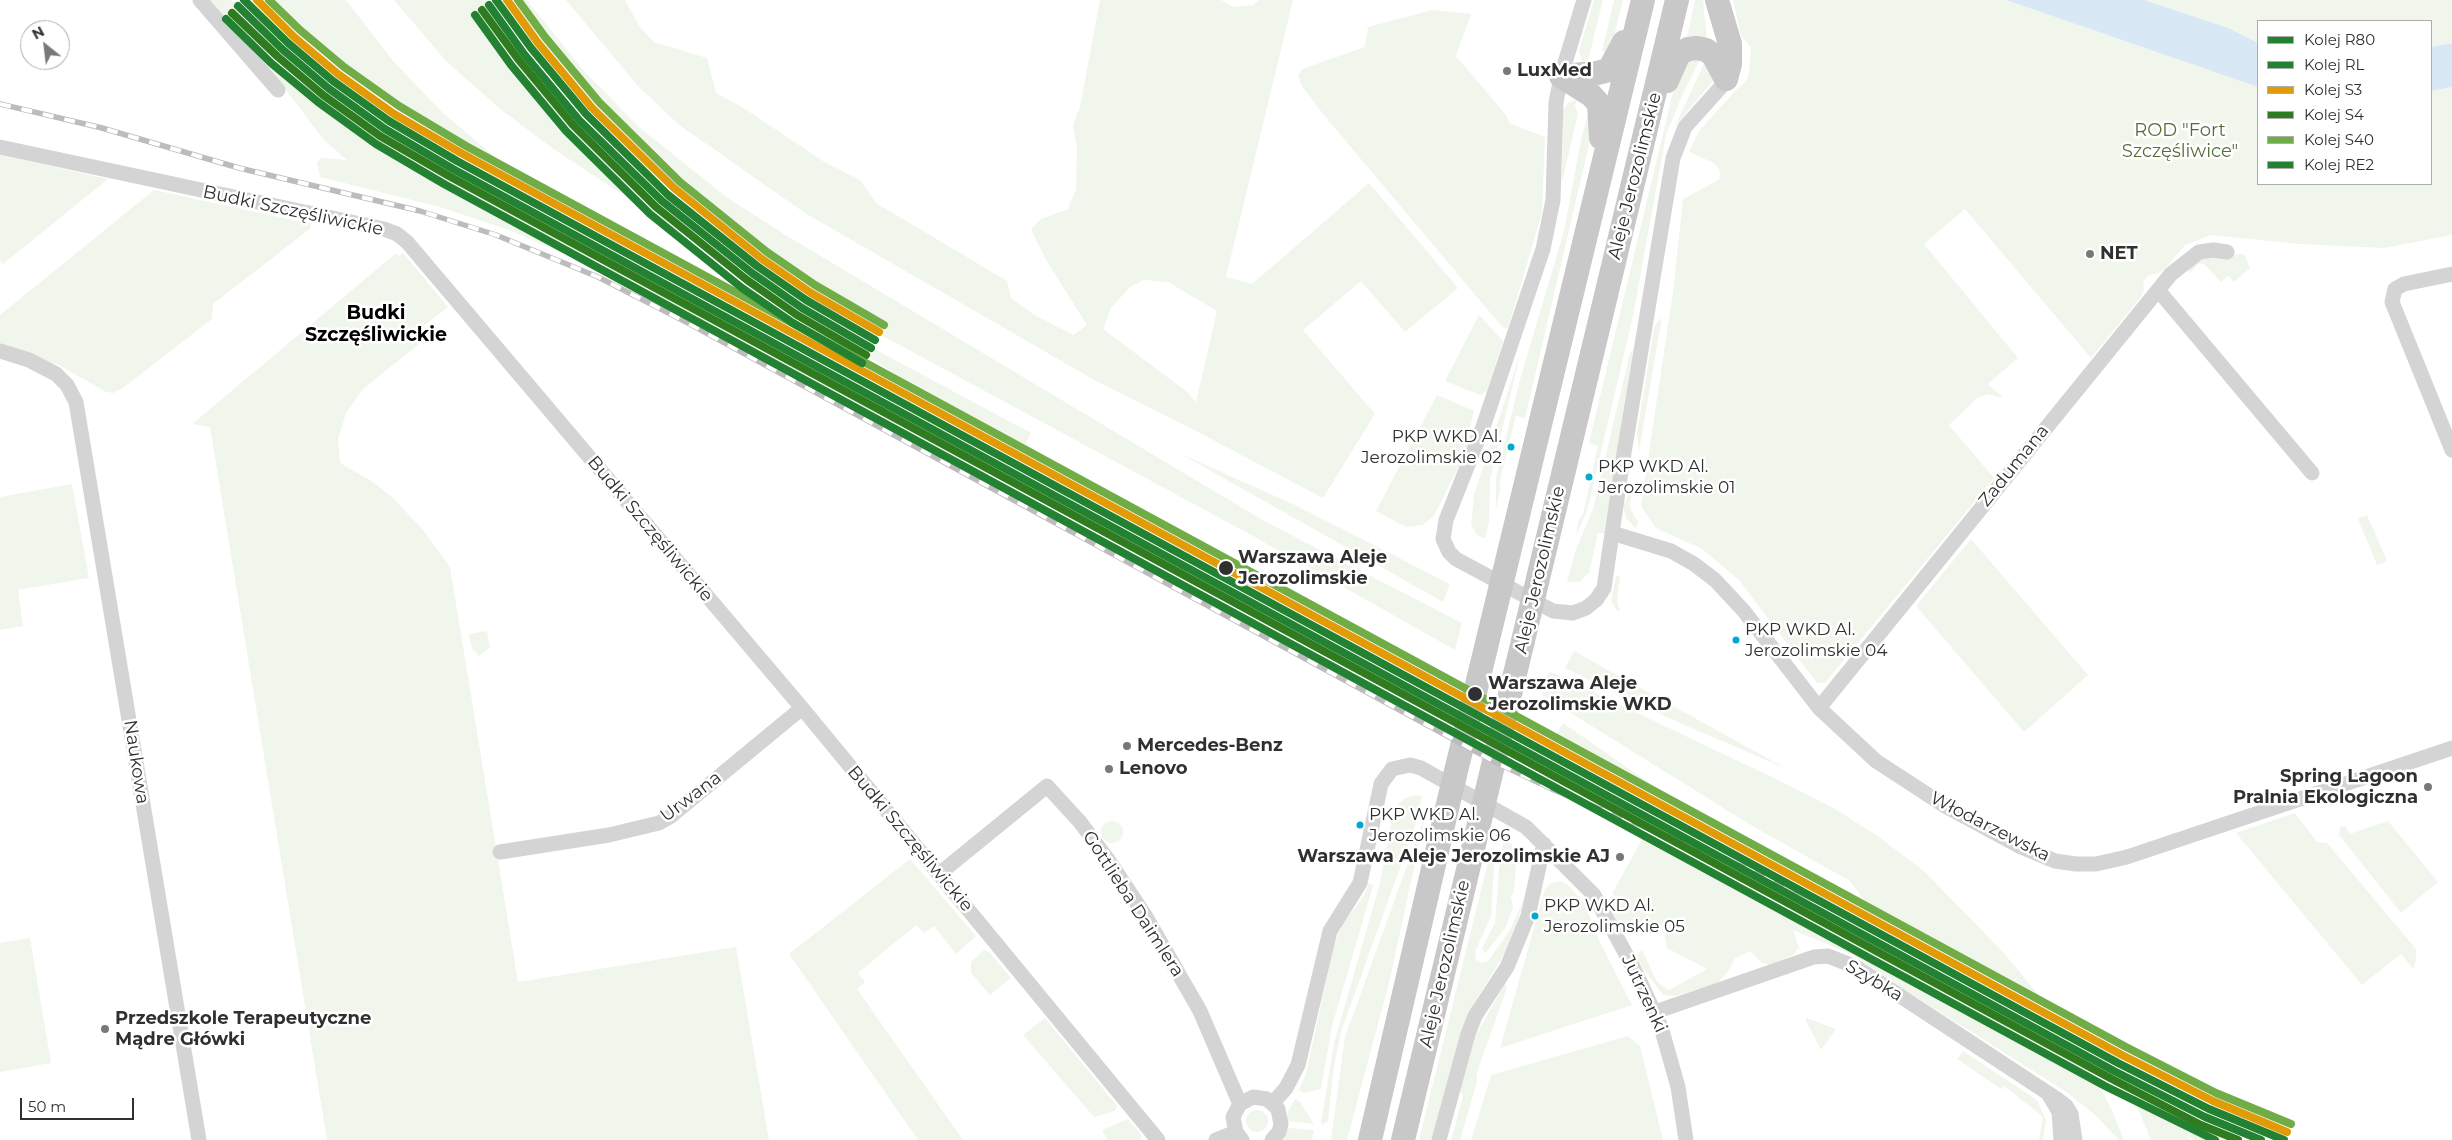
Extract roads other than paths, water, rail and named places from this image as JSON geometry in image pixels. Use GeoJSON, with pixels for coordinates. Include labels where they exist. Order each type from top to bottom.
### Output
{"type":"FeatureCollection","features":[{"type":"Feature","properties":{"kind":"main road","name":"Aleje Jerozolimskie"},"geometry":{"type":"LineString","coordinates":[[1403,1140],[1677,0]]}},
{"type":"Feature","properties":{"kind":"main road"},"geometry":{"type":"LineString","coordinates":[[1717,0],[1730,44],[1730,64],[1726,79]]}},
{"type":"Feature","properties":{"kind":"main road"},"geometry":{"type":"LineString","coordinates":[[1561,76],[1609,70],[1614,65],[1642,2]]}},
{"type":"Feature","properties":{"kind":"main road","name":"Aleje Jerozolimskie"},"geometry":{"type":"LineString","coordinates":[[1370,1140],[1449,800],[1642,2]]}},
{"type":"Feature","properties":{"kind":"main road"},"geometry":{"type":"LineString","coordinates":[[1651,114],[1679,54],[1688,49],[1706,50],[1713,55],[1726,79]]}},
{"type":"Feature","properties":{"kind":"main road"},"geometry":{"type":"LineString","coordinates":[[1561,76],[1591,95],[1599,104],[1602,167]]}},
{"type":"Feature","properties":{"kind":"street"},"geometry":{"type":"LineString","coordinates":[[200,0],[278,90]]}},
{"type":"Feature","properties":{"kind":"street"},"geometry":{"type":"LineString","coordinates":[[1584,0],[1561,76],[1556,103],[1553,200],[1543,249],[1484,427],[1446,520],[1443,539],[1449,552],[1456,559],[1553,611],[1566,613],[1586,608],[1601,594],[1608,576],[1612,533],[1673,158],[1685,127],[1726,79]]}},
{"type":"Feature","properties":{"kind":"street","name":"Budki Szczęśliwickie"},"geometry":{"type":"LineString","coordinates":[[0,147],[396,234],[407,242],[802,708],[1158,1140]]}},
{"type":"Feature","properties":{"kind":"street","name":"Zadumana"},"geometry":{"type":"LineString","coordinates":[[1819,708],[2171,274],[2192,256],[2213,250],[2227,252]]}},
{"type":"Feature","properties":{"kind":"street"},"geometry":{"type":"LineString","coordinates":[[2452,274],[2404,284],[2395,289],[2392,302],[2452,450]]}},
{"type":"Feature","properties":{"kind":"street"},"geometry":{"type":"LineString","coordinates":[[2158,290],[2312,473]]}},
{"type":"Feature","properties":{"kind":"street","name":"Naukowa"},"geometry":{"type":"LineString","coordinates":[[0,351],[29,360],[56,374],[68,386],[78,413],[198,1140]]}},
{"type":"Feature","properties":{"kind":"street","name":"Włodarzewska"},"geometry":{"type":"LineString","coordinates":[[1612,533],[1675,553],[1716,580],[1819,708],[1876,761],[1918,790],[2019,846],[2056,861],[2096,864],[2127,857],[2452,748]]}},
{"type":"Feature","properties":{"kind":"street","name":"Urwana"},"geometry":{"type":"LineString","coordinates":[[500,852],[617,834],[659,823],[671,816],[802,708]]}},
{"type":"Feature","properties":{"kind":"street","name":"Jutrzenki"},"geometry":{"type":"LineString","coordinates":[[1273,1103],[1286,1088],[1298,1065],[1330,931],[1360,883],[1378,796],[1387,774],[1400,766],[1410,765],[1420,768],[1517,821],[1544,844],[1594,895],[1655,1012],[1666,1042],[1678,1087],[1686,1140]]}},
{"type":"Feature","properties":{"kind":"street","name":"Gottlieba Daimlera"},"geometry":{"type":"LineString","coordinates":[[939,874],[1047,786],[1080,822],[1109,861],[1146,917],[1200,1011],[1240,1104]]}},
{"type":"Feature","properties":{"kind":"street"},"geometry":{"type":"LineString","coordinates":[[1439,1140],[1468,1034],[1476,1016],[1507,967],[1528,916],[1544,844]]}},
{"type":"Feature","properties":{"kind":"street","name":"Szybka"},"geometry":{"type":"LineString","coordinates":[[1655,1012],[1814,957],[1828,956],[1856,967],[2066,1106],[2071,1114],[2075,1140]]}},
{"type":"Feature","properties":{"kind":"street","name":"Szybka"},"geometry":{"type":"LineString","coordinates":[[2046,1092],[2059,1112],[2061,1140]]}},
{"type":"Feature","properties":{"kind":"street"},"geometry":{"type":"LineString","coordinates":[[1216,1140],[1239,1136],[1233,1117],[1240,1104],[1253,1097],[1267,1099],[1278,1109],[1281,1124],[1279,1132],[1272,1140]]}},
{"type":"Feature","properties":{"kind":"water"},"geometry":{"type":"Polygon","coordinates":[[[2006,0],[2144,0],[2228,28],[2257,42],[2257,87],[2006,0]]]}},
{"type":"Feature","properties":{"kind":"water"},"geometry":{"type":"Polygon","coordinates":[[[2452,43],[2452,87],[2432,91],[2432,47],[2452,43]]]}},
{"type":"Feature","properties":{"kind":"railway"},"geometry":{"type":"LineString","coordinates":[[0,104],[102,128],[239,168],[420,211],[496,235],[598,277],[688,323],[1497,763],[1554,790],[1763,875],[1834,909]]}},
{"type":"Feature","properties":{"kind":"rail line","name":"R80"},"geometry":{"type":"LineString","coordinates":[[244,0],[288,43],[333,81],[389,121],[457,161],[2118,1063],[2209,1109],[2284,1140]]}},
{"type":"Feature","properties":{"kind":"rail line","name":"S3"},"geometry":{"type":"LineString","coordinates":[[257,0],[294,37],[338,74],[394,114],[461,153],[2122,1055],[2213,1101],[2287,1132]]}},
{"type":"Feature","properties":{"kind":"rail line","name":"S40"},"geometry":{"type":"LineString","coordinates":[[269,0],[300,30],[344,67],[399,106],[466,146],[2126,1047],[2216,1093],[2291,1124]]}},
{"type":"Feature","properties":{"kind":"rail line","name":"R80"},"geometry":{"type":"LineString","coordinates":[[496,0],[531,48],[586,114],[668,195],[757,266],[806,300],[875,340]]}},
{"type":"Feature","properties":{"kind":"rail line","name":"S3"},"geometry":{"type":"LineString","coordinates":[[507,0],[538,43],[592,108],[674,188],[762,259],[811,293],[879,332]]}},
{"type":"Feature","properties":{"kind":"rail line","name":"S40"},"geometry":{"type":"LineString","coordinates":[[518,0],[545,37],[599,102],[680,182],[767,252],[815,285],[884,325]]}},
{"type":"Feature","properties":{"kind":"rail line","name":"RL"},"geometry":{"type":"LineString","coordinates":[[489,5],[524,54],[579,120],[662,201],[752,273],[802,308],[871,348]]}},
{"type":"Feature","properties":{"kind":"rail line","name":"RL"},"geometry":{"type":"LineString","coordinates":[[238,6],[282,49],[328,88],[385,129],[453,169],[2114,1071],[2205,1117],[2261,1140]]}},
{"type":"Feature","properties":{"kind":"rail line","name":"S4"},"geometry":{"type":"LineString","coordinates":[[482,10],[518,59],[573,125],[656,207],[747,280],[797,315],[866,355]]}},
{"type":"Feature","properties":{"kind":"rail line","name":"S4"},"geometry":{"type":"LineString","coordinates":[[232,13],[277,56],[323,95],[380,136],[449,176],[2110,1078],[2201,1125],[2238,1140]]}},
{"type":"Feature","properties":{"kind":"rail line","name":"RE2"},"geometry":{"type":"LineString","coordinates":[[475,15],[511,65],[566,131],[650,214],[742,288],[793,323],[862,363]]}},
{"type":"Feature","properties":{"kind":"rail line","name":"RE2"},"geometry":{"type":"LineString","coordinates":[[226,19],[271,63],[318,102],[376,144],[444,184],[2105,1086],[2215,1140]]}},
{"type":"Feature","properties":{"kind":"place","name":"LuxMed"},"geometry":{"type":"Point","coordinates":[1507,71]}},
{"type":"Feature","properties":{"kind":"place","name":"NET"},"geometry":{"type":"Point","coordinates":[2090,254]}},
{"type":"Feature","properties":{"kind":"place","name":"PKP WKD Al. Jerozolimskie 02"},"geometry":{"type":"Point","coordinates":[1511,447]}},
{"type":"Feature","properties":{"kind":"place","name":"PKP WKD Al. Jerozolimskie 01"},"geometry":{"type":"Point","coordinates":[1589,477]}},
{"type":"Feature","properties":{"kind":"place","name":"Warszawa Aleje Jerozolimskie"},"geometry":{"type":"Point","coordinates":[1226,568]}},
{"type":"Feature","properties":{"kind":"place","name":"PKP WKD Al. Jerozolimskie 04"},"geometry":{"type":"Point","coordinates":[1736,640]}},
{"type":"Feature","properties":{"kind":"place","name":"Warszawa Aleje Jerozolimskie WKD"},"geometry":{"type":"Point","coordinates":[1475,694]}},
{"type":"Feature","properties":{"kind":"place","name":"Mercedes-Benz"},"geometry":{"type":"Point","coordinates":[1127,746]}},
{"type":"Feature","properties":{"kind":"place","name":"Lenovo"},"geometry":{"type":"Point","coordinates":[1109,769]}},
{"type":"Feature","properties":{"kind":"place","name":"Spring Lagoon Pralnia Ekologiczna"},"geometry":{"type":"Point","coordinates":[2428,787]}},
{"type":"Feature","properties":{"kind":"place","name":"PKP WKD Al. Jerozolimskie 06"},"geometry":{"type":"Point","coordinates":[1360,825]}},
{"type":"Feature","properties":{"kind":"place","name":"Warszawa Aleje Jerozolimskie AJ"},"geometry":{"type":"Point","coordinates":[1620,857]}},
{"type":"Feature","properties":{"kind":"place","name":"PKP WKD Al. Jerozolimskie 05"},"geometry":{"type":"Point","coordinates":[1535,916]}},
{"type":"Feature","properties":{"kind":"place","name":"Przedszkole Terapeutyczne Mądre Główki"},"geometry":{"type":"Point","coordinates":[105,1029]}},
{"type":"Feature","properties":{"kind":"district","name":"Budki Szczęśliwickie"},"geometry":{"type":"Point","coordinates":[376,324]}},
{"type":"Feature","properties":{"kind":"park label","name":"ROD \"Fort Szczęśliwice\""},"geometry":{"type":"Point","coordinates":[2180,141]}}]}
